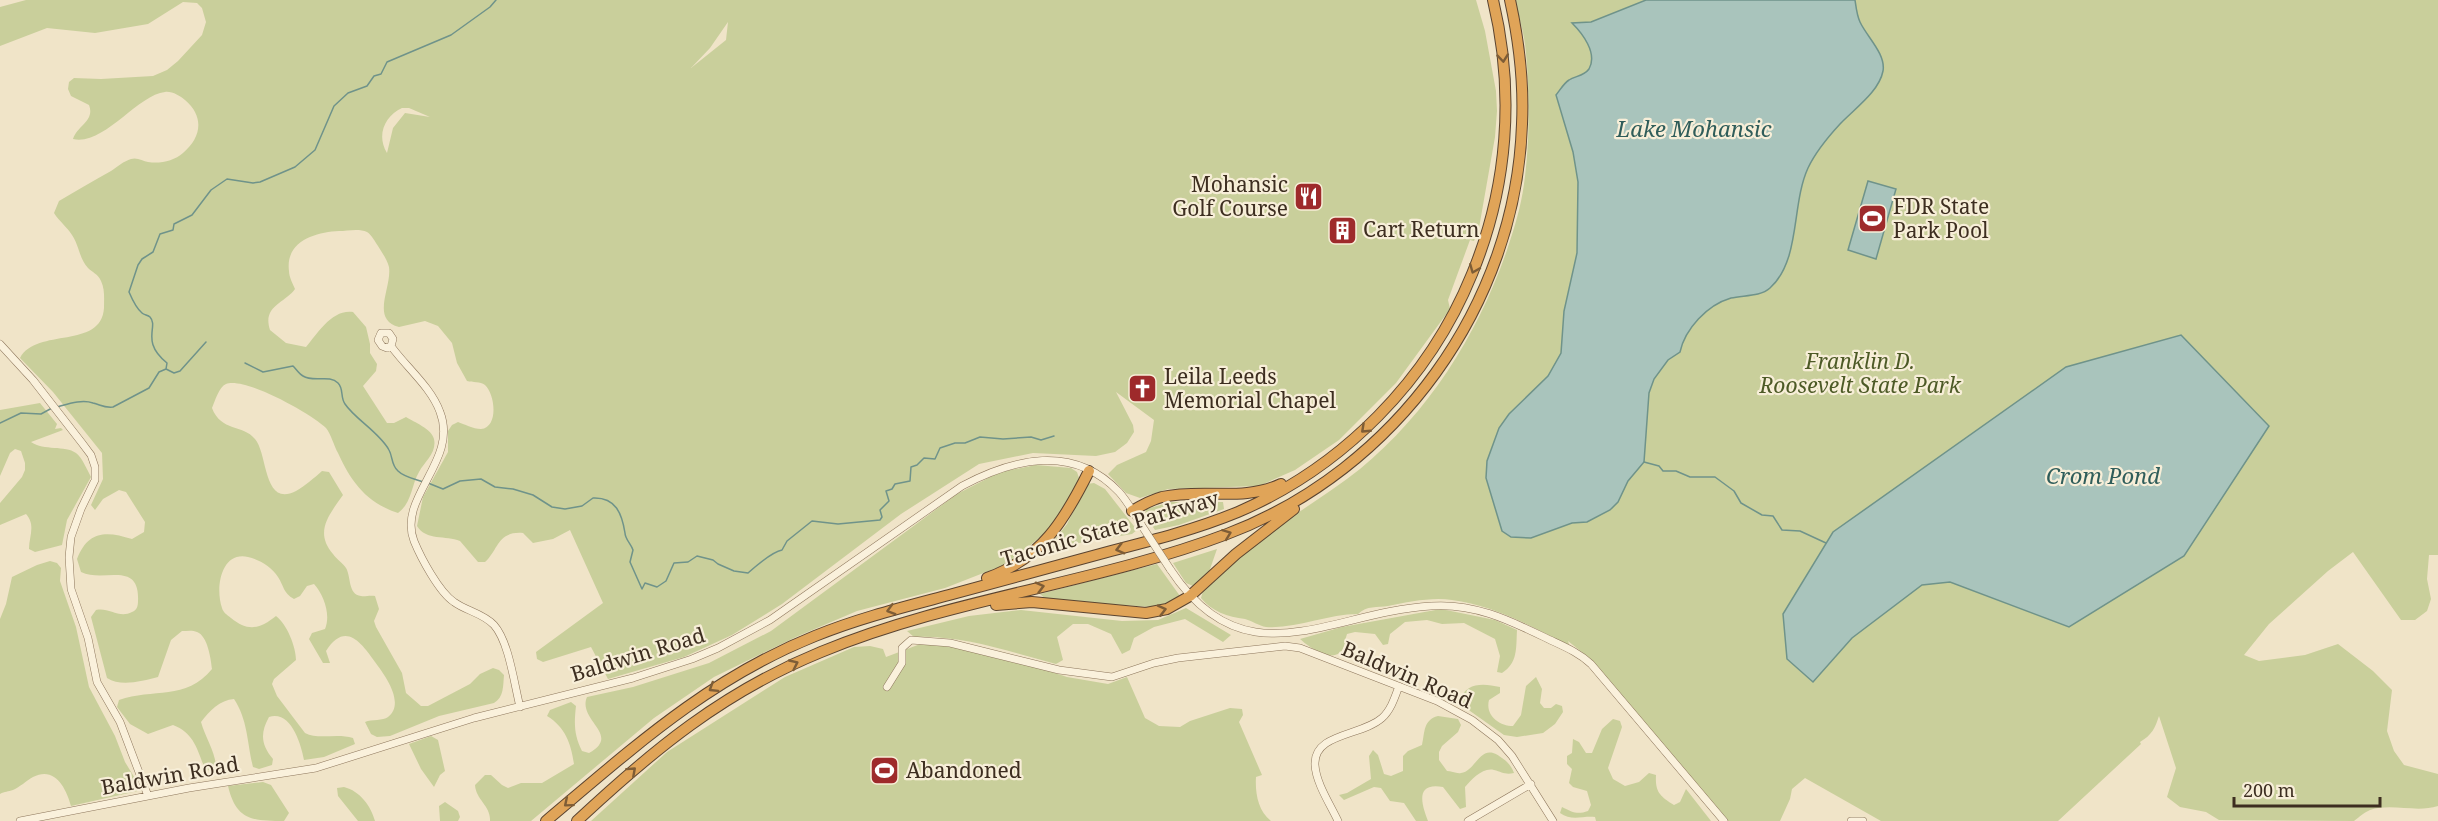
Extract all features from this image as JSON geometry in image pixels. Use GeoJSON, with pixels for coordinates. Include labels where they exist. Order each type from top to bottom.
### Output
{"type":"FeatureCollection","features":[{"type":"Feature","properties":{"kind":"highway","name":"Taconic State Parkway"},"geometry":{"type":"LineString","coordinates":[[546,821],[657,727],[731,678],[763,660],[820,634],[861,619],[1202,525],[1267,498],[1327,460],[1380,414],[1420,367],[1453,315],[1482,249],[1499,181],[1506,120],[1503,59],[1493,0]]}},
{"type":"Feature","properties":{"kind":"highway","name":"Taconic State Parkway"},"geometry":{"type":"LineString","coordinates":[[577,821],[668,740],[710,710],[756,683],[835,646],[937,615],[1228,534],[1292,504],[1329,480],[1364,452],[1403,415],[1446,359],[1477,305],[1500,247],[1514,195],[1522,124],[1521,71],[1510,0]]}},
{"type":"Feature","properties":{"kind":"highway"},"geometry":{"type":"LineString","coordinates":[[937,615],[1032,602],[1155,612],[1171,608],[1190,596],[1236,554],[1332,482],[1364,452]]}},
{"type":"Feature","properties":{"kind":"highway"},"geometry":{"type":"LineString","coordinates":[[1132,511],[1150,501],[1171,495],[1242,494],[1263,491],[1280,485],[1327,460]]}},
{"type":"Feature","properties":{"kind":"highway"},"geometry":{"type":"LineString","coordinates":[[930,600],[1001,573],[1032,554],[1063,520],[1089,471]]}},
{"type":"Feature","properties":{"kind":"street"},"geometry":{"type":"LineString","coordinates":[[0,344],[33,380],[87,449],[96,467],[95,480],[71,537],[69,557],[71,589],[90,646],[98,682],[120,722],[148,796]]}},
{"type":"Feature","properties":{"kind":"street"},"geometry":{"type":"LineString","coordinates":[[391,346],[434,399],[441,413],[444,430],[441,456],[424,486],[410,524],[414,541],[445,594],[454,602],[487,619],[502,636],[520,706]]}},
{"type":"Feature","properties":{"kind":"street","name":"Baldwin Road"},"geometry":{"type":"LineString","coordinates":[[20,821],[148,796],[316,768],[474,718],[633,678],[692,659],[770,620],[939,500],[992,471],[1016,463],[1038,460],[1065,463],[1089,471],[1114,488],[1190,596],[1220,619],[1261,633],[1283,634],[1429,606],[1464,607],[1507,620],[1571,650],[1591,664],[1724,821]]}},
{"type":"Feature","properties":{"kind":"street"},"geometry":{"type":"LineString","coordinates":[[1260,648],[1261,633]]}},
{"type":"Feature","properties":{"kind":"street"},"geometry":{"type":"LineString","coordinates":[[1283,634],[1285,646]]}},
{"type":"Feature","properties":{"kind":"street","name":"Baldwin Road"},"geometry":{"type":"LineString","coordinates":[[886,687],[902,663],[902,648],[911,640],[950,642],[1059,670],[1112,677],[1178,658],[1260,648],[1285,646],[1300,648],[1447,705],[1490,733],[1512,756],[1532,784],[1553,821]]}},
{"type":"Feature","properties":{"kind":"street"},"geometry":{"type":"LineString","coordinates":[[1338,821],[1316,772],[1315,763],[1319,750],[1333,738],[1364,730],[1381,719],[1393,702],[1399,686]]}},
{"type":"Feature","properties":{"kind":"street"},"geometry":{"type":"LineString","coordinates":[[1468,821],[1532,784]]}},
{"type":"Feature","properties":{"kind":"street"},"geometry":{"type":"LineString","coordinates":[[1851,821],[1863,821]]}},
{"type":"Feature","properties":{"kind":"green space"},"geometry":{"type":"Polygon","coordinates":[[[26,0],[1476,0],[1485,31],[1496,91],[1495,137],[1479,228],[1474,241],[1470,240],[1448,300],[1450,309],[1396,383],[1339,440],[1295,470],[1259,486],[1168,489],[1140,498],[1126,493],[1108,474],[1117,465],[1146,452],[1151,441],[1154,420],[1116,392],[1133,425],[1134,432],[1127,443],[1115,452],[1096,456],[1033,453],[979,464],[901,514],[782,604],[732,635],[684,657],[608,679],[591,647],[543,662],[537,659],[536,652],[603,603],[570,530],[553,539],[533,543],[523,533],[508,535],[503,538],[485,562],[478,562],[460,541],[431,536],[417,526],[423,497],[448,452],[448,431],[458,422],[478,429],[487,427],[491,423],[494,410],[491,395],[485,385],[467,381],[457,363],[452,343],[438,326],[425,321],[399,327],[390,323],[384,310],[389,267],[369,233],[357,230],[312,236],[297,245],[292,252],[289,271],[295,289],[272,310],[268,322],[270,330],[286,343],[306,347],[326,323],[338,314],[353,312],[366,327],[370,353],[377,364],[376,371],[363,386],[387,423],[394,423],[406,417],[426,429],[434,439],[434,449],[416,477],[409,499],[398,513],[387,509],[369,497],[348,473],[326,428],[307,414],[278,398],[247,386],[235,383],[226,384],[219,391],[212,408],[221,421],[250,434],[255,439],[268,477],[278,492],[285,494],[296,491],[322,471],[329,472],[343,495],[326,524],[324,531],[327,546],[348,571],[350,585],[354,592],[361,596],[375,596],[379,609],[374,621],[402,673],[406,693],[421,706],[428,706],[470,684],[480,674],[493,668],[504,675],[502,691],[500,698],[494,703],[439,716],[390,736],[377,737],[371,734],[365,722],[388,717],[395,704],[388,681],[370,655],[352,638],[340,637],[326,651],[330,663],[323,663],[309,639],[312,633],[325,629],[327,623],[325,605],[318,589],[314,584],[307,586],[300,596],[294,599],[286,592],[278,577],[269,567],[252,558],[239,557],[226,565],[222,573],[219,591],[223,611],[248,627],[265,624],[276,616],[284,624],[290,636],[296,660],[274,679],[272,684],[277,696],[305,733],[316,736],[353,738],[355,744],[324,757],[304,760],[294,730],[289,723],[277,716],[269,717],[264,728],[263,739],[273,759],[272,765],[259,769],[253,767],[242,715],[234,699],[224,701],[215,707],[201,722],[215,760],[216,766],[211,771],[205,769],[194,742],[186,732],[173,725],[148,734],[130,724],[117,707],[119,700],[180,690],[202,679],[212,669],[208,649],[201,634],[194,631],[182,631],[171,640],[158,677],[125,683],[107,678],[91,617],[96,610],[118,614],[134,611],[138,605],[137,588],[127,577],[90,575],[81,572],[77,559],[81,549],[93,538],[107,534],[132,539],[144,532],[145,522],[126,492],[119,490],[103,499],[95,510],[91,505],[103,479],[102,453],[53,392],[20,358],[28,349],[40,343],[81,334],[92,329],[100,321],[104,308],[104,291],[100,279],[85,264],[72,235],[54,213],[59,201],[128,160],[135,158],[157,163],[175,158],[189,147],[197,134],[196,113],[178,95],[165,92],[154,95],[97,135],[85,139],[73,139],[88,119],[90,110],[89,105],[71,96],[68,89],[69,82],[74,78],[153,76],[167,70],[202,35],[206,22],[202,8],[197,3],[183,2],[148,24],[95,33],[47,28],[0,46],[0,7],[26,0]],[[728,22],[710,48],[691,68],[726,40],[728,22]],[[402,108],[387,121],[382,133],[387,153],[393,128],[405,113],[430,117],[409,108],[402,108]]]}},
{"type":"Feature","properties":{"kind":"green space","name":"Franklin D. Roosevelt State Park"},"geometry":{"type":"Polygon","coordinates":[[[1515,0],[2438,0],[2438,555],[2429,555],[2427,579],[2431,599],[2427,611],[2415,620],[2401,620],[2353,552],[2328,571],[2269,624],[2244,655],[2259,661],[2305,655],[2338,644],[2373,671],[2392,690],[2387,731],[2394,751],[2404,765],[2438,774],[2438,806],[2421,809],[2378,808],[2368,811],[2354,821],[2219,820],[2206,812],[2180,807],[2167,797],[2176,768],[2159,716],[2152,731],[2140,742],[2141,744],[2058,821],[1881,821],[1805,778],[1792,789],[1780,821],[1727,821],[1589,658],[1568,641],[1567,645],[1511,617],[1482,606],[1436,599],[1369,608],[1358,614],[1335,616],[1289,626],[1266,627],[1220,613],[1205,603],[1201,598],[1203,591],[1238,556],[1360,469],[1408,423],[1448,370],[1482,312],[1512,234],[1521,201],[1526,168],[1529,114],[1527,60],[1515,0]]]}},
{"type":"Feature","properties":{"kind":"green space"},"geometry":{"type":"Polygon","coordinates":[[[40,403],[57,424],[55,429],[63,430],[31,442],[76,453],[91,477],[67,520],[62,545],[35,552],[29,549],[31,522],[26,514],[0,525],[0,503],[22,477],[25,463],[21,451],[15,449],[10,453],[0,476],[0,410],[40,403]]]}},
{"type":"Feature","properties":{"kind":"green space"},"geometry":{"type":"Polygon","coordinates":[[[1036,465],[1071,468],[1077,472],[1079,478],[1074,491],[1052,527],[1009,563],[945,588],[857,611],[796,637],[714,677],[654,718],[531,821],[490,821],[488,811],[475,785],[485,775],[491,775],[508,788],[521,783],[542,783],[574,764],[563,730],[547,716],[550,710],[571,702],[576,706],[577,740],[582,751],[589,753],[598,746],[601,740],[600,733],[588,713],[587,697],[633,687],[709,663],[771,631],[957,494],[1000,472],[1036,465]]]}},
{"type":"Feature","properties":{"kind":"green space"},"geometry":{"type":"Polygon","coordinates":[[[1094,483],[1105,489],[1137,530],[1132,534],[1053,550],[1052,543],[1067,524],[1087,484],[1094,483]]]}},
{"type":"Feature","properties":{"kind":"green space"},"geometry":{"type":"Polygon","coordinates":[[[1171,502],[1223,502],[1224,509],[1179,525],[1155,530],[1145,515],[1146,509],[1171,502]]]}},
{"type":"Feature","properties":{"kind":"green space"},"geometry":{"type":"Polygon","coordinates":[[[1217,549],[1209,572],[1193,586],[1186,583],[1173,563],[1217,549]]]}},
{"type":"Feature","properties":{"kind":"green space"},"geometry":{"type":"Polygon","coordinates":[[[50,561],[57,563],[61,568],[60,581],[76,627],[89,687],[115,736],[125,762],[142,790],[71,806],[63,786],[48,774],[41,774],[13,790],[0,794],[0,619],[12,577],[50,561]]]}},
{"type":"Feature","properties":{"kind":"green space"},"geometry":{"type":"Polygon","coordinates":[[[1157,564],[1180,596],[1164,606],[1047,600],[1040,594],[1157,564]]]}},
{"type":"Feature","properties":{"kind":"green space"},"geometry":{"type":"Polygon","coordinates":[[[1186,608],[1231,635],[1223,642],[1185,619],[1154,627],[1134,638],[1130,650],[1122,654],[1111,634],[1088,624],[1073,624],[1057,637],[1063,660],[1056,664],[968,642],[914,637],[907,631],[969,616],[1021,610],[1122,621],[1158,620],[1186,608]]]}},
{"type":"Feature","properties":{"kind":"green space"},"geometry":{"type":"Polygon","coordinates":[[[1441,609],[1495,620],[1517,630],[1516,649],[1511,665],[1502,673],[1497,672],[1500,656],[1495,639],[1464,623],[1442,624],[1427,620],[1405,622],[1390,634],[1388,644],[1383,645],[1375,634],[1355,632],[1347,634],[1343,649],[1333,655],[1321,653],[1300,639],[1342,627],[1441,609]]]}},
{"type":"Feature","properties":{"kind":"green space"},"geometry":{"type":"Polygon","coordinates":[[[923,643],[941,644],[1028,664],[1067,677],[1108,684],[1127,677],[1145,718],[1159,726],[1180,727],[1190,721],[1230,708],[1242,709],[1243,715],[1239,722],[1262,775],[1256,777],[1258,801],[1263,812],[1271,821],[591,821],[667,752],[785,677],[854,647],[870,646],[883,649],[886,657],[923,643]]]}},
{"type":"Feature","properties":{"kind":"green space"},"geometry":{"type":"Polygon","coordinates":[[[1536,677],[1542,689],[1540,703],[1544,708],[1551,708],[1556,704],[1562,706],[1563,712],[1555,724],[1543,733],[1517,737],[1504,735],[1459,701],[1466,690],[1476,685],[1500,687],[1500,693],[1489,700],[1489,710],[1498,722],[1513,726],[1521,715],[1526,686],[1536,677]]]}},
{"type":"Feature","properties":{"kind":"green space"},"geometry":{"type":"Polygon","coordinates":[[[1438,716],[1458,719],[1461,725],[1458,732],[1442,746],[1439,752],[1439,760],[1447,771],[1459,773],[1466,771],[1489,752],[1495,753],[1510,765],[1514,773],[1486,770],[1478,774],[1465,787],[1466,807],[1460,809],[1443,787],[1428,788],[1424,791],[1422,802],[1428,821],[1416,821],[1404,803],[1390,801],[1381,788],[1374,787],[1344,800],[1339,795],[1371,779],[1369,756],[1373,750],[1378,755],[1384,774],[1391,776],[1403,771],[1403,756],[1408,751],[1422,745],[1427,724],[1438,716]]]}},
{"type":"Feature","properties":{"kind":"green space"},"geometry":{"type":"Polygon","coordinates":[[[1613,719],[1620,721],[1622,727],[1608,768],[1613,779],[1625,786],[1639,782],[1649,773],[1656,775],[1656,786],[1665,799],[1674,805],[1680,802],[1686,789],[1711,821],[1596,821],[1595,817],[1572,818],[1560,813],[1562,807],[1581,813],[1588,811],[1591,805],[1587,791],[1573,787],[1569,783],[1572,769],[1567,764],[1567,756],[1572,753],[1573,739],[1579,742],[1586,753],[1592,753],[1602,729],[1613,719]]]}},
{"type":"Feature","properties":{"kind":"green space"},"geometry":{"type":"Polygon","coordinates":[[[431,736],[438,740],[445,771],[440,775],[434,787],[421,769],[409,744],[431,736]]]}},
{"type":"Feature","properties":{"kind":"green space"},"geometry":{"type":"Polygon","coordinates":[[[263,782],[271,785],[289,813],[284,821],[254,819],[247,816],[241,812],[231,797],[228,786],[263,782]]]}},
{"type":"Feature","properties":{"kind":"green space"},"geometry":{"type":"Polygon","coordinates":[[[344,787],[355,792],[364,800],[375,821],[358,821],[338,796],[337,788],[344,787]]]}},
{"type":"Feature","properties":{"kind":"green space"},"geometry":{"type":"Polygon","coordinates":[[[445,802],[458,811],[460,817],[458,821],[440,821],[439,806],[445,802]]]}},
{"type":"Feature","properties":{"kind":"water","name":"Lake Mohansic"},"geometry":{"type":"Polygon","coordinates":[[[1646,0],[1855,0],[1859,20],[1882,58],[1881,79],[1865,100],[1831,134],[1818,150],[1808,168],[1799,198],[1787,263],[1780,276],[1766,291],[1722,301],[1706,312],[1692,327],[1680,352],[1668,360],[1654,379],[1649,393],[1644,462],[1628,481],[1618,502],[1610,510],[1587,522],[1572,523],[1531,538],[1511,537],[1502,531],[1486,478],[1487,461],[1499,428],[1509,414],[1548,376],[1561,353],[1564,311],[1577,253],[1578,182],[1573,152],[1556,95],[1567,81],[1582,75],[1589,69],[1592,56],[1588,44],[1572,23],[1591,22],[1646,0]]]}},
{"type":"Feature","properties":{"kind":"water","name":"FDR State Park Pool"},"geometry":{"type":"Polygon","coordinates":[[[1868,181],[1896,189],[1876,259],[1848,250],[1868,181]]]}},
{"type":"Feature","properties":{"kind":"water","name":"Crom Pond"},"geometry":{"type":"Polygon","coordinates":[[[2181,335],[2269,426],[2184,556],[2069,627],[1950,582],[1922,585],[1852,638],[1813,682],[1787,659],[1783,614],[1833,532],[2066,367],[2181,335]]]}},
{"type":"Feature","properties":{"kind":"waterway"},"geometry":{"type":"LineString","coordinates":[[57,407],[75,402],[89,402],[113,407],[149,388],[159,372],[166,369],[167,363],[154,348],[152,321],[138,309],[129,292],[138,265],[142,259],[153,252],[160,234],[173,230],[174,224],[192,215],[211,190],[227,179],[260,182],[295,167],[315,150],[334,106],[348,93],[367,86],[374,76],[381,74],[387,62],[451,35],[490,7],[496,0]]}},
{"type":"Feature","properties":{"kind":"waterway"},"geometry":{"type":"LineString","coordinates":[[166,369],[174,373],[180,371],[206,342]]}},
{"type":"Feature","properties":{"kind":"waterway"},"geometry":{"type":"LineString","coordinates":[[245,363],[263,372],[293,366],[307,378],[334,380],[340,385],[349,410],[385,444],[396,469],[403,475],[423,482]]}},
{"type":"Feature","properties":{"kind":"waterway"},"geometry":{"type":"LineString","coordinates":[[0,423],[21,413],[41,414],[52,408]]}},
{"type":"Feature","properties":{"kind":"waterway"},"geometry":{"type":"LineString","coordinates":[[428,483],[443,489],[460,481],[481,479],[495,487],[533,495],[552,507],[565,509],[582,506],[593,498],[607,500],[620,513],[626,537],[633,550],[630,562],[642,589],[645,583],[657,587],[666,581],[674,563],[688,562],[697,556],[713,560],[734,571],[748,573],[769,556],[782,550],[787,541],[812,521],[838,524],[880,520],[882,517],[880,510],[889,501],[886,491],[892,489],[895,484],[910,481],[911,467],[924,458],[935,459],[940,448],[955,443],[965,443],[980,437],[1003,439],[1031,437],[1041,440],[1054,436]]}},
{"type":"Feature","properties":{"kind":"waterway"},"geometry":{"type":"LineString","coordinates":[[1644,462],[1659,466],[1663,471],[1676,471],[1690,477],[1715,477],[1734,491],[1741,503],[1762,515],[1773,516],[1782,530],[1800,531],[1826,543]]}},
{"type":"Feature","properties":{"kind":"place","name":"Mohansic Golf Course"},"geometry":{"type":"Point","coordinates":[1309,197]}},
{"type":"Feature","properties":{"kind":"place","name":"FDR State Park Pool"},"geometry":{"type":"Point","coordinates":[1872,219]}},
{"type":"Feature","properties":{"kind":"place","name":"Cart Return"},"geometry":{"type":"Point","coordinates":[1342,230]}},
{"type":"Feature","properties":{"kind":"place","name":"Leila Leeds Memorial Chapel"},"geometry":{"type":"Point","coordinates":[1143,389]}},
{"type":"Feature","properties":{"kind":"place","name":"Abandoned"},"geometry":{"type":"Point","coordinates":[885,771]}}]}
